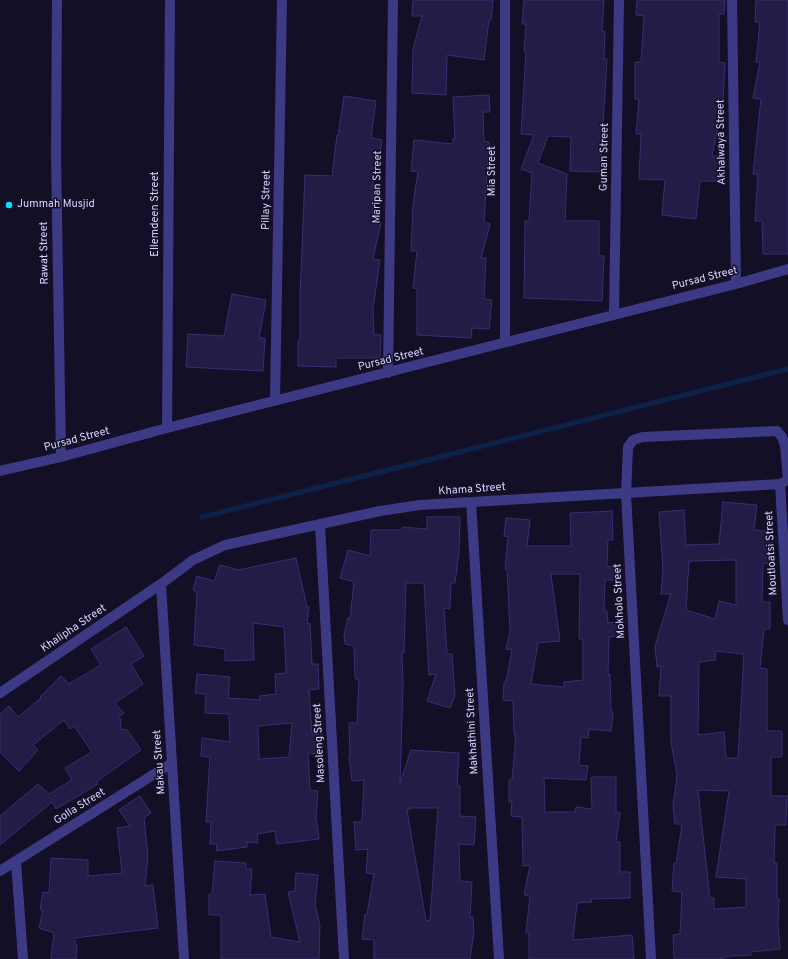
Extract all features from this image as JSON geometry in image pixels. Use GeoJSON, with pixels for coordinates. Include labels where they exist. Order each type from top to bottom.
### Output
{"type":"FeatureCollection","features":[{"type":"Feature","properties":{"kind":"street","name":"Rawat Street"},"geometry":{"type":"LineString","coordinates":[[57,0],[56,154],[61,457]]}},
{"type":"Feature","properties":{"kind":"street","name":"Ellemdeen Street"},"geometry":{"type":"LineString","coordinates":[[167,428],[170,0]]}},
{"type":"Feature","properties":{"kind":"street","name":"Pillay Street"},"geometry":{"type":"LineString","coordinates":[[275,401],[282,0]]}},
{"type":"Feature","properties":{"kind":"street","name":"Maripan Street"},"geometry":{"type":"LineString","coordinates":[[388,373],[393,0]]}},
{"type":"Feature","properties":{"kind":"street","name":"Mia Street"},"geometry":{"type":"LineString","coordinates":[[505,0],[505,342]]}},
{"type":"Feature","properties":{"kind":"street","name":"Guman Street"},"geometry":{"type":"LineString","coordinates":[[614,314],[619,0]]}},
{"type":"Feature","properties":{"kind":"street","name":"Akhalwaya Street"},"geometry":{"type":"LineString","coordinates":[[732,0],[736,284]]}},
{"type":"Feature","properties":{"kind":"street","name":"Pursad Street"},"geometry":{"type":"LineString","coordinates":[[0,471],[61,457],[167,428],[736,284],[788,269]]}},
{"type":"Feature","properties":{"kind":"street","name":"Mokholo Street"},"geometry":{"type":"LineString","coordinates":[[651,959],[626,494],[628,447],[633,440],[643,437],[777,431],[782,437],[785,445],[785,482]]}},
{"type":"Feature","properties":{"kind":"street","name":"Khama Street"},"geometry":{"type":"LineString","coordinates":[[161,584],[204,554],[225,545],[380,511],[420,505],[626,494],[785,482]]}},
{"type":"Feature","properties":{"kind":"street","name":"Moutloatsi Street"},"geometry":{"type":"LineString","coordinates":[[785,482],[788,620]]}},
{"type":"Feature","properties":{"kind":"street","name":"Makhathini Street"},"geometry":{"type":"LineString","coordinates":[[471,502],[499,959]]}},
{"type":"Feature","properties":{"kind":"street","name":"Masoleng Street"},"geometry":{"type":"LineString","coordinates":[[320,525],[344,959]]}},
{"type":"Feature","properties":{"kind":"street","name":"Khalipha Street"},"geometry":{"type":"LineString","coordinates":[[0,693],[161,584]]}},
{"type":"Feature","properties":{"kind":"street","name":"Makau Street"},"geometry":{"type":"LineString","coordinates":[[161,584],[184,959]]}},
{"type":"Feature","properties":{"kind":"street","name":"Golla Street"},"geometry":{"type":"LineString","coordinates":[[0,871],[172,763]]}},
{"type":"Feature","properties":{"kind":"street"},"geometry":{"type":"LineString","coordinates":[[16,861],[23,959]]}},
{"type":"Feature","properties":{"kind":"building"},"geometry":{"type":"Polygon","coordinates":[[[413,0],[493,0],[484,60],[447,55],[446,95],[412,93],[413,49],[422,16],[412,16],[413,0]]]}},
{"type":"Feature","properties":{"kind":"building"},"geometry":{"type":"Polygon","coordinates":[[[524,0],[604,0],[602,31],[605,31],[604,59],[607,59],[601,158],[602,172],[570,171],[571,137],[548,136],[538,163],[567,174],[565,221],[599,221],[599,256],[604,256],[602,301],[524,298],[525,221],[529,221],[532,173],[521,169],[534,135],[521,134],[526,52],[524,52],[526,24],[522,24],[524,0]]]}},
{"type":"Feature","properties":{"kind":"building"},"geometry":{"type":"Polygon","coordinates":[[[637,0],[725,0],[724,14],[719,14],[719,62],[725,63],[723,101],[712,156],[722,156],[721,181],[700,181],[696,219],[662,215],[665,180],[639,179],[641,134],[636,134],[639,99],[635,99],[635,62],[641,62],[644,16],[636,15],[637,0]]]}},
{"type":"Feature","properties":{"kind":"building"},"geometry":{"type":"Polygon","coordinates":[[[756,0],[788,0],[788,254],[763,254],[762,221],[755,221],[758,174],[753,174],[761,99],[753,98],[760,63],[756,62],[760,22],[755,22],[756,0]]]}},
{"type":"Feature","properties":{"kind":"building"},"geometry":{"type":"Polygon","coordinates":[[[489,95],[490,112],[483,112],[484,141],[489,142],[484,222],[490,224],[481,258],[486,258],[484,299],[492,300],[489,329],[472,328],[471,338],[417,335],[417,289],[413,288],[417,251],[411,251],[413,204],[418,172],[411,171],[414,140],[453,144],[453,139],[455,139],[453,97],[489,95]]]}},
{"type":"Feature","properties":{"kind":"building"},"geometry":{"type":"Polygon","coordinates":[[[344,96],[376,101],[371,138],[382,140],[378,174],[373,174],[373,220],[381,222],[373,259],[380,260],[373,309],[374,335],[381,335],[380,358],[336,358],[336,367],[298,366],[305,175],[332,176],[344,96]]]}},
{"type":"Feature","properties":{"kind":"building"},"geometry":{"type":"Polygon","coordinates":[[[232,294],[266,300],[259,338],[265,338],[263,371],[186,367],[188,334],[224,336],[232,294]]]}},
{"type":"Feature","properties":{"kind":"building"},"geometry":{"type":"Polygon","coordinates":[[[723,502],[757,505],[754,530],[773,532],[770,564],[763,563],[762,602],[770,602],[770,629],[764,629],[760,668],[767,669],[767,731],[782,731],[782,757],[771,757],[771,796],[787,796],[786,825],[775,825],[774,863],[777,863],[777,899],[779,899],[778,924],[780,949],[751,952],[751,955],[730,956],[720,959],[674,959],[673,935],[680,934],[682,892],[672,891],[674,863],[676,864],[682,824],[675,824],[673,806],[677,775],[671,742],[671,696],[659,696],[661,666],[657,667],[655,646],[671,594],[661,594],[663,569],[659,512],[684,510],[686,545],[719,544],[723,502]],[[736,560],[689,561],[686,610],[715,619],[719,601],[736,605],[736,560]],[[715,651],[716,660],[699,662],[698,735],[724,732],[726,758],[738,758],[744,654],[715,651]],[[698,790],[710,898],[714,898],[714,909],[746,907],[746,879],[716,877],[729,791],[698,790]]]}},
{"type":"Feature","properties":{"kind":"building"},"geometry":{"type":"Polygon","coordinates":[[[612,511],[613,540],[608,540],[607,566],[616,567],[616,580],[605,580],[604,611],[607,611],[608,623],[620,621],[621,636],[609,637],[608,674],[610,674],[611,711],[613,712],[611,731],[589,729],[588,738],[581,737],[579,765],[588,766],[586,780],[544,778],[545,812],[575,812],[576,807],[592,809],[591,777],[616,777],[616,812],[620,813],[616,842],[620,842],[620,872],[630,872],[630,898],[591,899],[592,902],[577,903],[573,940],[632,935],[634,959],[529,959],[529,933],[526,933],[530,896],[524,895],[530,865],[523,866],[522,817],[511,816],[512,801],[509,802],[509,780],[512,780],[516,734],[514,735],[513,701],[503,700],[504,682],[506,682],[512,650],[506,649],[510,631],[507,569],[505,569],[508,537],[504,536],[506,518],[530,520],[527,546],[571,546],[570,513],[612,511]],[[551,574],[560,641],[538,643],[531,684],[564,687],[564,682],[583,680],[583,639],[579,639],[580,574],[551,574]]]}},
{"type":"Feature","properties":{"kind":"building"},"geometry":{"type":"Polygon","coordinates":[[[427,517],[460,517],[459,551],[455,583],[451,583],[450,609],[444,608],[447,654],[452,654],[455,696],[450,708],[427,701],[436,674],[429,675],[424,583],[406,583],[404,653],[402,653],[403,686],[400,783],[411,750],[459,753],[457,786],[460,786],[460,816],[476,817],[474,845],[459,844],[460,881],[472,882],[470,918],[473,917],[474,932],[470,959],[374,959],[374,940],[362,939],[365,914],[367,914],[374,874],[366,873],[368,849],[356,850],[354,822],[362,822],[364,780],[352,781],[349,756],[349,723],[357,723],[359,679],[355,679],[354,646],[345,644],[344,635],[348,618],[350,619],[354,582],[340,578],[348,550],[370,556],[371,530],[402,530],[403,527],[427,529],[427,517]],[[410,808],[407,810],[426,921],[430,920],[438,808],[410,808]]]}},
{"type":"Feature","properties":{"kind":"building"},"geometry":{"type":"Polygon","coordinates":[[[296,558],[307,607],[309,607],[307,624],[310,623],[312,664],[318,664],[319,689],[309,690],[312,734],[322,734],[321,754],[308,753],[310,790],[318,791],[316,817],[319,839],[277,844],[275,831],[257,834],[258,843],[247,842],[247,847],[216,851],[217,844],[210,844],[211,822],[206,822],[210,757],[201,756],[202,738],[230,742],[229,714],[205,713],[206,694],[195,693],[197,674],[230,677],[228,698],[260,700],[260,696],[276,694],[275,674],[286,673],[284,627],[253,623],[254,660],[225,661],[225,649],[194,645],[197,592],[193,590],[197,576],[214,581],[220,565],[238,570],[296,558]],[[292,723],[258,726],[259,759],[289,757],[292,723]]]}},
{"type":"Feature","properties":{"kind":"building"},"geometry":{"type":"Polygon","coordinates":[[[126,627],[144,656],[131,664],[143,684],[115,703],[124,713],[119,717],[121,720],[120,729],[127,730],[141,750],[96,782],[98,784],[56,809],[52,802],[0,845],[0,816],[38,784],[49,794],[72,780],[65,768],[92,752],[74,726],[70,729],[64,720],[33,745],[38,750],[19,771],[0,752],[0,714],[9,706],[18,717],[41,698],[40,697],[61,676],[69,684],[101,665],[91,649],[126,627]]]}},
{"type":"Feature","properties":{"kind":"building"},"geometry":{"type":"Polygon","coordinates":[[[140,796],[151,813],[144,818],[148,856],[145,886],[153,885],[158,928],[75,938],[75,944],[77,944],[76,959],[51,959],[54,933],[39,928],[43,910],[40,910],[43,892],[49,893],[51,858],[88,860],[88,876],[122,873],[117,828],[130,826],[119,810],[140,796]]]}},
{"type":"Feature","properties":{"kind":"building"},"geometry":{"type":"Polygon","coordinates":[[[215,861],[246,863],[246,869],[252,869],[250,895],[265,894],[271,937],[300,942],[288,892],[295,891],[296,873],[318,875],[315,904],[320,926],[319,959],[221,959],[221,915],[209,915],[209,894],[212,894],[215,861]]]}},
{"type":"Feature","properties":{"kind":"waterway"},"geometry":{"type":"LineString","coordinates":[[202,517],[788,369]]}},
{"type":"Feature","properties":{"kind":"place","name":"Jummah Musjid"},"geometry":{"type":"Point","coordinates":[9,205]}}]}
